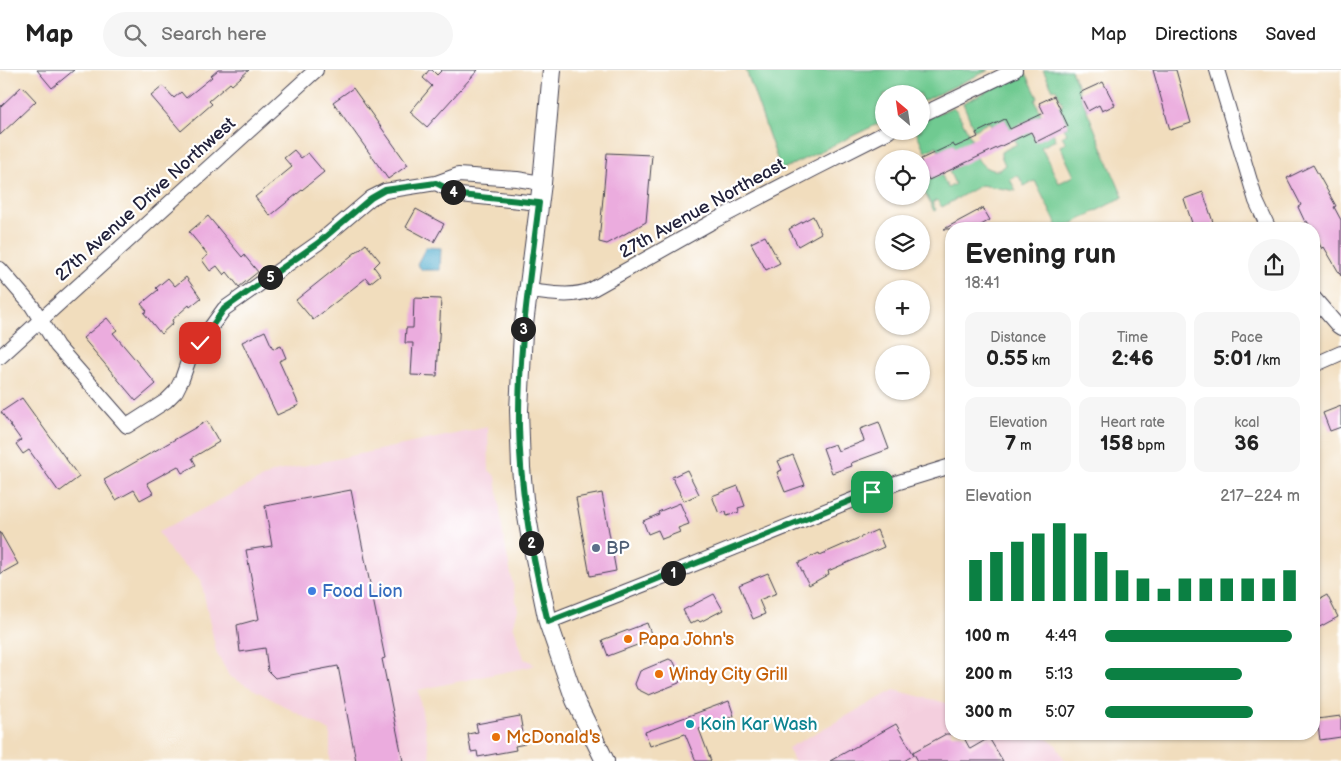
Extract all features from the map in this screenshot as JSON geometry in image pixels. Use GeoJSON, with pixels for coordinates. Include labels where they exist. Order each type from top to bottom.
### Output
{"type":"FeatureCollection","features":[{"type":"Feature","properties":{"kind":"main road"},"geometry":{"type":"LineString","coordinates":[[552,70],[542,182],[520,366],[520,450],[524,498],[548,622],[575,700],[605,761]]}},
{"type":"Feature","properties":{"kind":"street","name":"27th Avenue Drive Northwest"},"geometry":{"type":"LineString","coordinates":[[0,357],[316,70]]}},
{"type":"Feature","properties":{"kind":"street"},"geometry":{"type":"LineString","coordinates":[[930,112],[1015,70]]}},
{"type":"Feature","properties":{"kind":"street"},"geometry":{"type":"LineString","coordinates":[[1217,70],[1256,201],[1266,222]]}},
{"type":"Feature","properties":{"kind":"street","name":"27th Avenue Northeast"},"geometry":{"type":"LineString","coordinates":[[528,290],[569,295],[591,290],[710,224],[875,138]]}},
{"type":"Feature","properties":{"kind":"street"},"geometry":{"type":"LineString","coordinates":[[0,269],[32,306],[57,346],[127,426],[166,401],[176,391],[190,356],[224,309],[318,243],[371,198],[390,190],[436,183],[458,175],[542,182]]}},
{"type":"Feature","properties":{"kind":"street"},"geometry":{"type":"LineString","coordinates":[[458,175],[460,195]]}},
{"type":"Feature","properties":{"kind":"street"},"geometry":{"type":"LineString","coordinates":[[436,183],[460,195],[539,203]]}},
{"type":"Feature","properties":{"kind":"street"},"geometry":{"type":"LineString","coordinates":[[1320,305],[1341,328]]}},
{"type":"Feature","properties":{"kind":"street"},"geometry":{"type":"LineString","coordinates":[[1320,362],[1341,353]]}},
{"type":"Feature","properties":{"kind":"street"},"geometry":{"type":"LineString","coordinates":[[548,622],[872,492],[945,468]]}},
{"type":"Feature","properties":{"kind":"shaded area"},"geometry":{"type":"Polygon","coordinates":[[[488,427],[489,470],[496,477],[503,534],[518,610],[513,625],[524,659],[534,665],[418,690],[431,761],[330,761],[330,731],[229,676],[216,651],[201,581],[173,555],[158,532],[274,472],[488,427]]]}},
{"type":"Feature","properties":{"kind":"shaded area"},"geometry":{"type":"Polygon","coordinates":[[[894,690],[945,703],[945,740],[1049,740],[1056,745],[1065,761],[794,761],[788,748],[894,690]]]}},
{"type":"Feature","properties":{"kind":"green space"},"geometry":{"type":"Polygon","coordinates":[[[746,70],[989,70],[930,98],[930,85],[875,85],[875,125],[781,170],[746,70]]]}},
{"type":"Feature","properties":{"kind":"green space"},"geometry":{"type":"Polygon","coordinates":[[[1043,70],[1071,70],[1123,197],[1075,222],[1056,222],[1035,181],[1024,186],[1018,175],[1010,179],[1016,191],[981,185],[942,207],[937,200],[932,203],[936,210],[934,211],[930,203],[930,179],[941,174],[948,188],[955,184],[949,171],[962,164],[953,144],[939,151],[937,146],[924,150],[920,140],[930,140],[930,117],[953,107],[972,140],[969,141],[979,162],[993,170],[999,170],[1005,165],[1001,152],[1017,144],[1005,120],[992,126],[989,122],[974,130],[963,103],[1024,73],[1027,75],[1038,98],[1035,100],[1041,114],[1026,122],[1053,133],[1056,140],[1041,147],[1059,183],[1074,176],[1060,146],[1066,143],[1062,136],[1067,134],[1064,128],[1068,126],[1059,107],[1063,105],[1056,89],[1053,90],[1043,70]]]}},
{"type":"Feature","properties":{"kind":"water"},"geometry":{"type":"Polygon","coordinates":[[[426,247],[441,248],[440,270],[422,270],[417,264],[426,247]]]}},
{"type":"Feature","properties":{"kind":"building"},"geometry":{"type":"Polygon","coordinates":[[[37,70],[74,70],[52,88],[37,70]]]}},
{"type":"Feature","properties":{"kind":"building"},"geometry":{"type":"Polygon","coordinates":[[[218,70],[249,70],[209,101],[212,104],[181,131],[151,96],[163,86],[174,98],[181,92],[186,98],[218,70]]]}},
{"type":"Feature","properties":{"kind":"building"},"geometry":{"type":"Polygon","coordinates":[[[429,70],[432,70],[437,75],[442,70],[478,70],[427,127],[410,112],[432,86],[423,78],[429,70]]]}},
{"type":"Feature","properties":{"kind":"building"},"geometry":{"type":"Polygon","coordinates":[[[1153,70],[1176,70],[1191,123],[1170,130],[1153,70]]]}},
{"type":"Feature","properties":{"kind":"building"},"geometry":{"type":"Polygon","coordinates":[[[1103,82],[1115,105],[1102,111],[1099,105],[1088,111],[1079,93],[1103,82]]]}},
{"type":"Feature","properties":{"kind":"building"},"geometry":{"type":"Polygon","coordinates":[[[22,86],[36,101],[0,135],[0,107],[22,86]]]}},
{"type":"Feature","properties":{"kind":"building"},"geometry":{"type":"Polygon","coordinates":[[[353,88],[408,165],[388,179],[333,102],[353,88]]]}},
{"type":"Feature","properties":{"kind":"building"},"geometry":{"type":"Polygon","coordinates":[[[1054,96],[1068,126],[1036,142],[1031,132],[930,180],[930,155],[953,144],[955,147],[978,137],[976,133],[1005,119],[1010,129],[1044,113],[1039,103],[1054,96]]]}},
{"type":"Feature","properties":{"kind":"building"},"geometry":{"type":"Polygon","coordinates":[[[294,150],[301,158],[308,153],[324,172],[270,216],[255,197],[292,167],[284,158],[294,150]]]}},
{"type":"Feature","properties":{"kind":"building"},"geometry":{"type":"Polygon","coordinates":[[[607,153],[652,155],[646,222],[607,244],[599,242],[607,153]]]}},
{"type":"Feature","properties":{"kind":"building"},"geometry":{"type":"Polygon","coordinates":[[[1313,165],[1336,206],[1334,207],[1341,220],[1341,276],[1324,247],[1322,249],[1320,245],[1320,222],[1305,222],[1298,207],[1301,205],[1287,178],[1313,165]]]}},
{"type":"Feature","properties":{"kind":"building"},"geometry":{"type":"Polygon","coordinates":[[[1203,192],[1213,222],[1192,222],[1184,199],[1203,192]]]}},
{"type":"Feature","properties":{"kind":"building"},"geometry":{"type":"Polygon","coordinates":[[[983,208],[990,220],[986,222],[957,222],[983,208]]]}},
{"type":"Feature","properties":{"kind":"building"},"geometry":{"type":"Polygon","coordinates":[[[416,209],[444,224],[434,242],[406,227],[416,209]]]}},
{"type":"Feature","properties":{"kind":"building"},"geometry":{"type":"Polygon","coordinates":[[[208,216],[242,257],[244,255],[258,272],[239,287],[227,272],[224,275],[217,266],[210,271],[202,260],[208,255],[189,232],[208,216]]]}},
{"type":"Feature","properties":{"kind":"building"},"geometry":{"type":"Polygon","coordinates":[[[813,216],[821,233],[798,246],[789,229],[813,216]]]}},
{"type":"Feature","properties":{"kind":"building"},"geometry":{"type":"Polygon","coordinates":[[[765,236],[780,263],[766,270],[751,243],[765,236]]]}},
{"type":"Feature","properties":{"kind":"building"},"geometry":{"type":"Polygon","coordinates":[[[366,244],[380,261],[374,267],[380,275],[370,283],[366,278],[313,320],[296,300],[366,244]]]}},
{"type":"Feature","properties":{"kind":"building"},"geometry":{"type":"Polygon","coordinates":[[[186,277],[201,298],[190,307],[189,305],[172,320],[173,323],[161,334],[144,313],[147,311],[141,304],[158,290],[156,288],[168,278],[175,286],[186,277]]]}},
{"type":"Feature","properties":{"kind":"building"},"geometry":{"type":"Polygon","coordinates":[[[414,298],[441,299],[437,376],[411,375],[413,343],[405,343],[406,328],[413,328],[414,298]]]}},
{"type":"Feature","properties":{"kind":"building"},"geometry":{"type":"Polygon","coordinates":[[[107,318],[117,330],[113,333],[156,384],[136,401],[83,338],[107,318]]]}},
{"type":"Feature","properties":{"kind":"building"},"geometry":{"type":"Polygon","coordinates":[[[265,331],[273,349],[281,346],[286,358],[279,361],[299,405],[277,415],[242,342],[265,331]]]}},
{"type":"Feature","properties":{"kind":"building"},"geometry":{"type":"Polygon","coordinates":[[[22,398],[79,477],[59,492],[29,450],[23,454],[16,444],[21,440],[1,412],[22,398]]]}},
{"type":"Feature","properties":{"kind":"building"},"geometry":{"type":"Polygon","coordinates":[[[1341,406],[1341,427],[1330,431],[1323,413],[1341,406]]]}},
{"type":"Feature","properties":{"kind":"building"},"geometry":{"type":"Polygon","coordinates":[[[207,421],[219,442],[192,458],[196,465],[182,473],[178,466],[147,483],[153,493],[140,500],[134,490],[116,500],[104,480],[207,421]]]}},
{"type":"Feature","properties":{"kind":"building"},"geometry":{"type":"Polygon","coordinates":[[[879,422],[889,449],[851,463],[852,466],[832,473],[823,448],[835,444],[838,451],[864,441],[860,429],[879,422]]]}},
{"type":"Feature","properties":{"kind":"building"},"geometry":{"type":"Polygon","coordinates":[[[793,455],[805,485],[785,492],[777,472],[782,470],[778,461],[793,455]]]}},
{"type":"Feature","properties":{"kind":"building"},"geometry":{"type":"Polygon","coordinates":[[[687,470],[699,494],[684,501],[672,477],[687,470]]]}},
{"type":"Feature","properties":{"kind":"building"},"geometry":{"type":"Polygon","coordinates":[[[738,486],[745,506],[738,508],[739,512],[727,516],[726,512],[719,514],[712,496],[738,486]]]}},
{"type":"Feature","properties":{"kind":"building","name":"Food Lion"},"geometry":{"type":"Polygon","coordinates":[[[351,490],[385,658],[382,659],[403,761],[356,761],[338,666],[275,678],[268,671],[265,648],[240,652],[237,625],[259,619],[246,550],[272,546],[265,506],[351,490]]]}},
{"type":"Feature","properties":{"kind":"building"},"geometry":{"type":"Polygon","coordinates":[[[602,493],[616,571],[590,576],[576,498],[602,493]]]}},
{"type":"Feature","properties":{"kind":"building"},"geometry":{"type":"Polygon","coordinates":[[[680,503],[689,524],[678,528],[680,532],[662,539],[658,530],[648,534],[643,521],[659,514],[658,512],[680,503]]]}},
{"type":"Feature","properties":{"kind":"building"},"geometry":{"type":"Polygon","coordinates":[[[877,530],[884,547],[828,571],[829,574],[809,585],[798,563],[877,530]]]}},
{"type":"Feature","properties":{"kind":"building"},"geometry":{"type":"Polygon","coordinates":[[[0,532],[18,564],[0,574],[0,532]]]}},
{"type":"Feature","properties":{"kind":"building"},"geometry":{"type":"Polygon","coordinates":[[[768,573],[777,593],[759,600],[765,614],[753,619],[739,585],[768,573]]]}},
{"type":"Feature","properties":{"kind":"building"},"geometry":{"type":"Polygon","coordinates":[[[714,594],[723,610],[700,622],[698,620],[690,624],[683,610],[714,594]]]}},
{"type":"Feature","properties":{"kind":"building"},"geometry":{"type":"Polygon","coordinates":[[[1327,595],[1338,617],[1320,627],[1320,599],[1327,595]]]}},
{"type":"Feature","properties":{"kind":"building","name":"Papa John's"},"geometry":{"type":"Polygon","coordinates":[[[647,623],[653,639],[608,656],[602,640],[647,623]]]}},
{"type":"Feature","properties":{"kind":"building","name":"Windy City Grill"},"geometry":{"type":"Polygon","coordinates":[[[669,659],[674,662],[681,678],[679,683],[649,695],[637,689],[635,684],[640,671],[669,659]]]}},
{"type":"Feature","properties":{"kind":"building","name":"Koin Kar Wash"},"geometry":{"type":"Polygon","coordinates":[[[729,701],[734,716],[699,729],[711,761],[696,761],[685,734],[650,746],[645,732],[729,701]]]}},
{"type":"Feature","properties":{"kind":"building","name":"McDonald's"},"geometry":{"type":"Polygon","coordinates":[[[520,716],[525,744],[515,746],[516,750],[478,757],[477,751],[471,752],[468,734],[478,732],[476,724],[520,716]]]}},
{"type":"Feature","properties":{"kind":"building"},"geometry":{"type":"Polygon","coordinates":[[[1341,716],[1341,737],[1320,740],[1320,719],[1341,716]]]}},
{"type":"Feature","properties":{"kind":"building"},"geometry":{"type":"Polygon","coordinates":[[[896,724],[914,755],[904,761],[830,761],[896,724]]]}},
{"type":"Feature","properties":{"kind":"building"},"geometry":{"type":"Polygon","coordinates":[[[945,735],[945,740],[965,740],[970,749],[986,740],[990,740],[1003,761],[918,761],[913,752],[945,735]]]}},
{"type":"Feature","properties":{"kind":"place","name":"BP"},"geometry":{"type":"Point","coordinates":[596,548]}},
{"type":"Feature","properties":{"kind":"place","name":"Food Lion"},"geometry":{"type":"Point","coordinates":[312,591]}},
{"type":"Feature","properties":{"kind":"place","name":"Papa John's"},"geometry":{"type":"Point","coordinates":[628,639]}},
{"type":"Feature","properties":{"kind":"place","name":"Windy City Grill"},"geometry":{"type":"Point","coordinates":[659,674]}},
{"type":"Feature","properties":{"kind":"place","name":"Koin Kar Wash"},"geometry":{"type":"Point","coordinates":[690,724]}},
{"type":"Feature","properties":{"kind":"place","name":"McDonald's"},"geometry":{"type":"Point","coordinates":[496,737]}},
{"type":"Feature","properties":{"kind":"route"},"geometry":{"type":"LineString","coordinates":[[200,343],[224,309],[294,261],[371,198],[385,190],[436,183],[460,195],[539,203],[523,332],[519,427],[524,498],[548,622],[872,492]]}}]}
